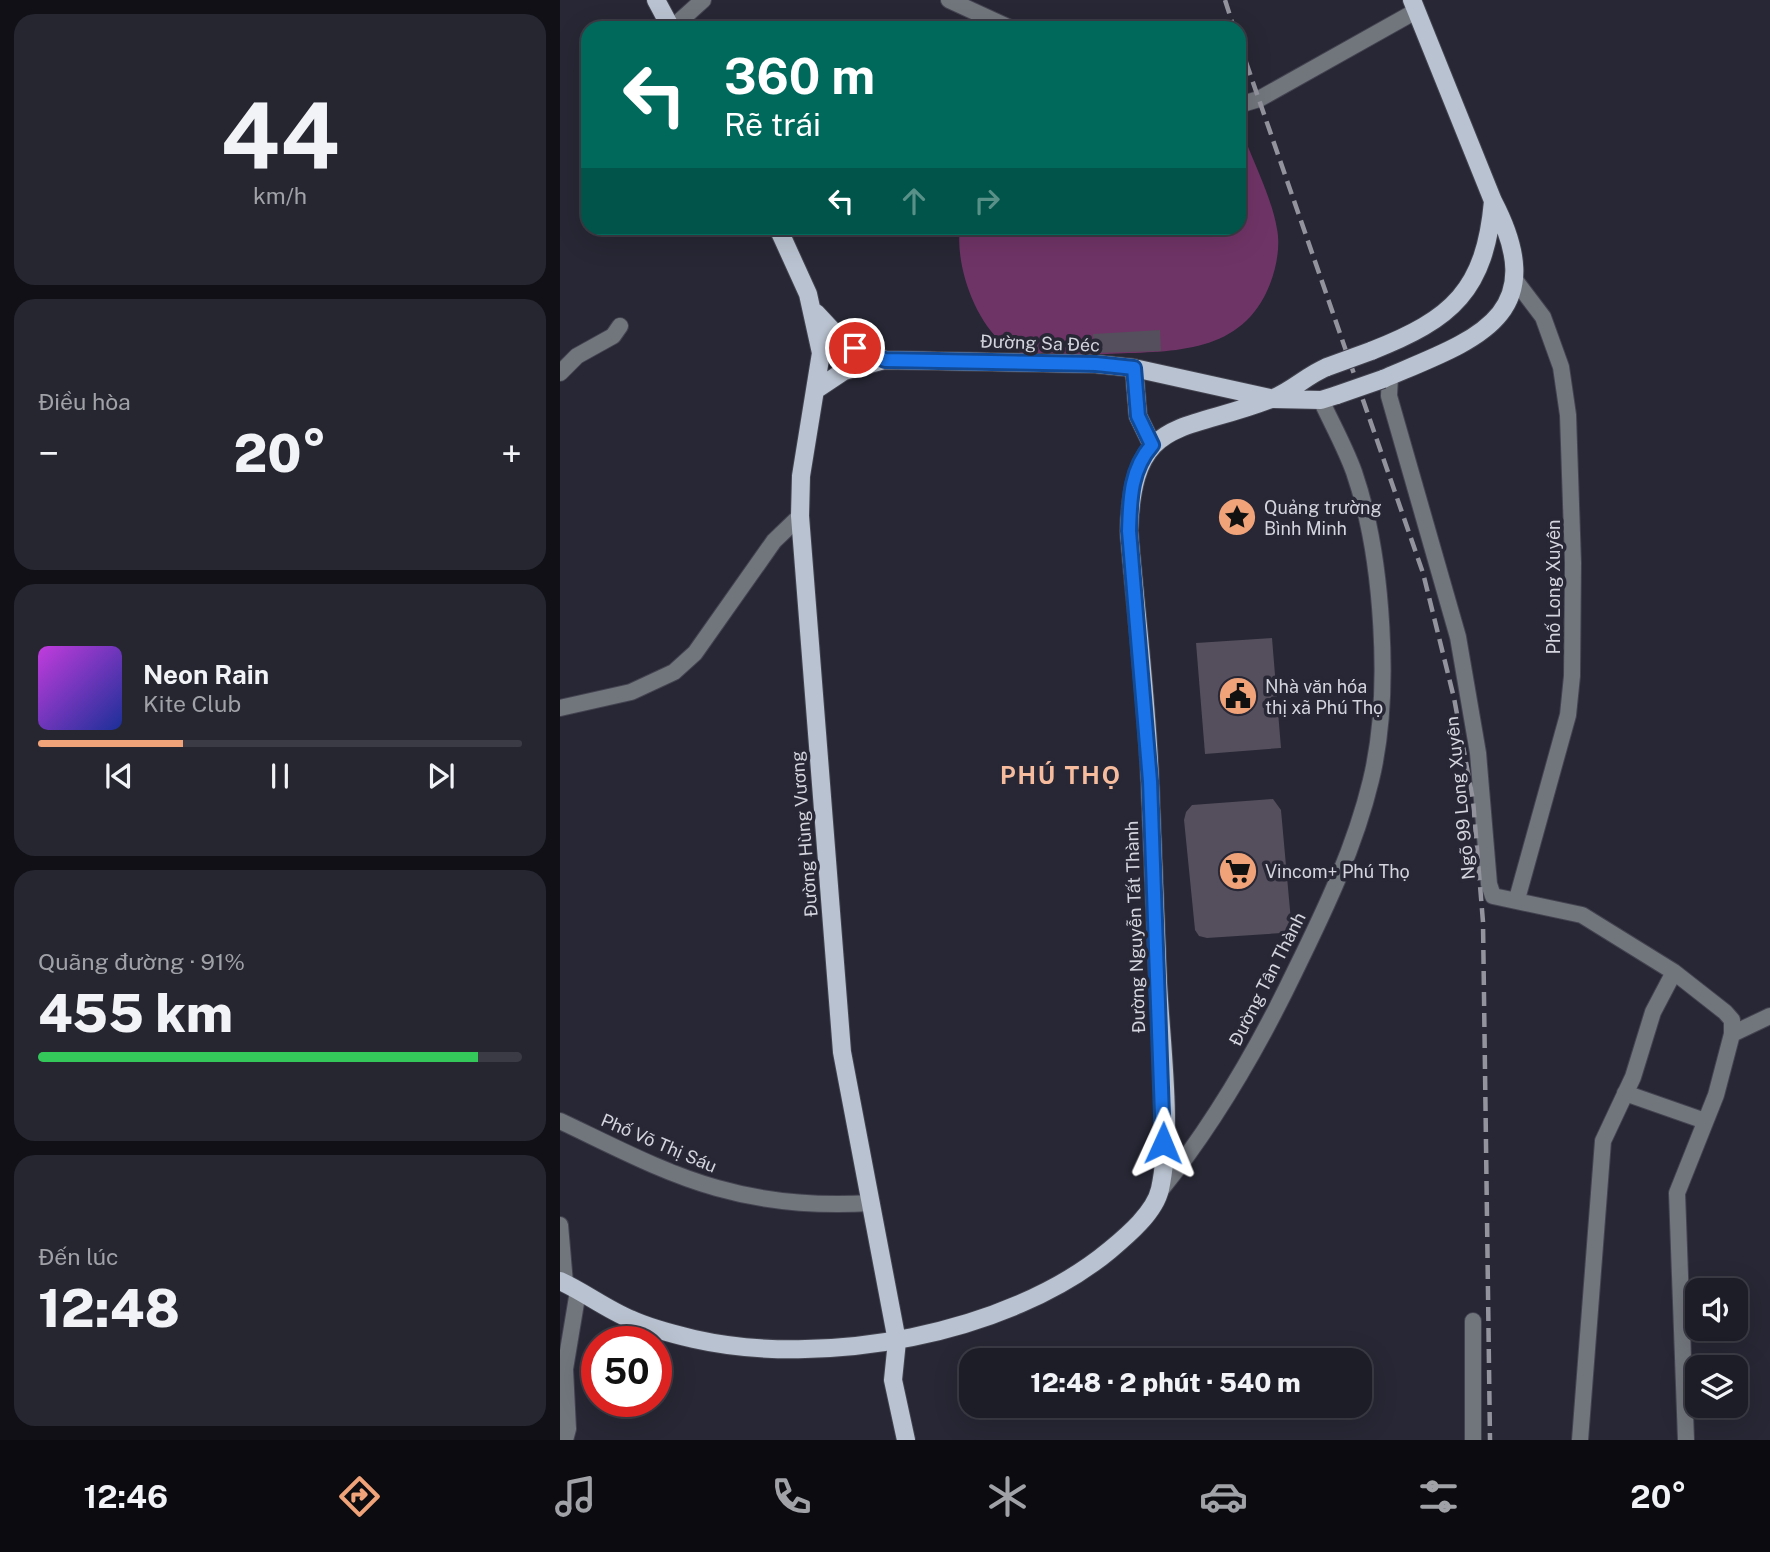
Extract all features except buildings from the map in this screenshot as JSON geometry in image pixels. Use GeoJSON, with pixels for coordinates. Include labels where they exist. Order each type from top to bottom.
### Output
{"type":"FeatureCollection","features":[{"type":"Feature","properties":{"kind":"main road"},"geometry":{"type":"LineString","coordinates":[[656,0],[668,21]]}},
{"type":"Feature","properties":{"kind":"main road"},"geometry":{"type":"LineString","coordinates":[[1134,368],[1138,416],[1152,445],[1206,418],[1274,399],[1329,397],[1455,348],[1490,327],[1503,310],[1515,280],[1516,268],[1507,228],[1493,201],[1414,6]]}},
{"type":"Feature","properties":{"kind":"main road"},"geometry":{"type":"LineString","coordinates":[[1274,399],[1327,367],[1416,332],[1433,321],[1474,279],[1490,241],[1493,201]]}},
{"type":"Feature","properties":{"kind":"main road","name":"Đường Hùng Vương"},"geometry":{"type":"LineString","coordinates":[[782,235],[802,276],[813,311],[821,353],[801,475],[800,516],[842,1052],[897,1341],[893,1380],[906,1440]]}},
{"type":"Feature","properties":{"kind":"main road","name":"Đường Sa Đéc"},"geometry":{"type":"LineString","coordinates":[[813,311],[843,342],[885,360]]}},
{"type":"Feature","properties":{"kind":"main road","name":"Đường Sa Đéc"},"geometry":{"type":"LineString","coordinates":[[817,389],[844,371],[885,360],[1096,364],[1134,368],[1274,399]]}},
{"type":"Feature","properties":{"kind":"main road","name":"Đường Nguyễn Tất Thành"},"geometry":{"type":"LineString","coordinates":[[1152,445],[1136,470],[1130,492],[1129,531],[1150,781],[1165,1122],[1160,1191]]}},
{"type":"Feature","properties":{"kind":"main road"},"geometry":{"type":"LineString","coordinates":[[568,1285],[632,1321],[695,1339],[806,1349],[850,1348],[897,1341],[1017,1304],[1072,1280],[1125,1238],[1160,1191]]}},
{"type":"Feature","properties":{"kind":"street"},"geometry":{"type":"LineString","coordinates":[[680,21],[703,0]]}},
{"type":"Feature","properties":{"kind":"street"},"geometry":{"type":"LineString","coordinates":[[949,0],[995,21]]}},
{"type":"Feature","properties":{"kind":"street"},"geometry":{"type":"LineString","coordinates":[[1246,102],[1258,99],[1414,6]]}},
{"type":"Feature","properties":{"kind":"street","name":"Phố Long Xuyên"},"geometry":{"type":"LineString","coordinates":[[1515,280],[1543,317],[1561,367],[1568,415],[1573,563],[1572,676],[1568,715],[1517,899]]}},
{"type":"Feature","properties":{"kind":"street"},"geometry":{"type":"LineString","coordinates":[[560,373],[577,356],[613,336],[620,326]]}},
{"type":"Feature","properties":{"kind":"street","name":"Ngõ 99 Long Xuyên"},"geometry":{"type":"LineString","coordinates":[[1386,377],[1389,396],[1458,637],[1478,753],[1490,890],[1497,898],[1517,899],[1582,915],[1674,972],[1729,1016],[1732,1034]]}},
{"type":"Feature","properties":{"kind":"street","name":"Đường Tân Thành"},"geometry":{"type":"LineString","coordinates":[[1160,1191],[1217,1111],[1274,1014],[1322,915],[1359,824],[1371,780],[1381,729],[1382,671],[1376,579],[1354,473],[1329,397]]}},
{"type":"Feature","properties":{"kind":"street"},"geometry":{"type":"LineString","coordinates":[[560,708],[631,692],[674,672],[695,653],[774,541],[800,516]]}},
{"type":"Feature","properties":{"kind":"street"},"geometry":{"type":"LineString","coordinates":[[1580,1440],[1603,1141],[1635,1072],[1653,1012],[1674,972]]}},
{"type":"Feature","properties":{"kind":"street"},"geometry":{"type":"LineString","coordinates":[[1686,1440],[1676,1193],[1716,1095],[1732,1034],[1770,1016]]}},
{"type":"Feature","properties":{"kind":"street"},"geometry":{"type":"LineString","coordinates":[[1625,1093],[1705,1121]]}},
{"type":"Feature","properties":{"kind":"street","name":"Phố Võ Thị Sáu"},"geometry":{"type":"LineString","coordinates":[[560,1121],[658,1166],[718,1188],[836,1205],[871,1203]]}},
{"type":"Feature","properties":{"kind":"street"},"geometry":{"type":"LineString","coordinates":[[560,1225],[568,1285],[562,1370],[568,1429],[565,1440]]}},
{"type":"Feature","properties":{"kind":"street"},"geometry":{"type":"LineString","coordinates":[[1473,1321],[1473,1440]]}},
{"type":"Feature","properties":{"kind":"shaded area"},"geometry":{"type":"Polygon","coordinates":[[[1246,141],[1275,218],[1278,253],[1267,291],[1254,312],[1238,328],[1219,339],[1176,350],[1052,357],[1014,350],[993,333],[975,306],[969,290],[960,235],[1246,235],[1246,141]]]}},
{"type":"Feature","properties":{"kind":"railway"},"geometry":{"type":"LineString","coordinates":[[1225,0],[1232,21]]}},
{"type":"Feature","properties":{"kind":"railway"},"geometry":{"type":"LineString","coordinates":[[1246,62],[1423,573],[1454,698],[1473,800],[1483,922],[1490,1440]]}},
{"type":"Feature","properties":{"kind":"place","name":"Quảng trường Bình Minh"},"geometry":{"type":"Point","coordinates":[1237,517]}},
{"type":"Feature","properties":{"kind":"place","name":"Nhà văn hóa thị xã Phú Thọ"},"geometry":{"type":"Point","coordinates":[1238,696]}},
{"type":"Feature","properties":{"kind":"place","name":"Vincom+ Phú Thọ"},"geometry":{"type":"Point","coordinates":[1238,871]}},
{"type":"Feature","properties":{"kind":"district","name":"PHÚ THỌ"},"geometry":{"type":"Point","coordinates":[1061,775]}},
{"type":"Feature","properties":{"kind":"route"},"geometry":{"type":"LineString","coordinates":[[855,348],[885,360],[1096,364],[1134,368],[1133,387],[1138,416],[1152,445],[1143,455],[1130,492],[1129,531],[1150,781],[1165,1122],[1163,1143]]}}]}
